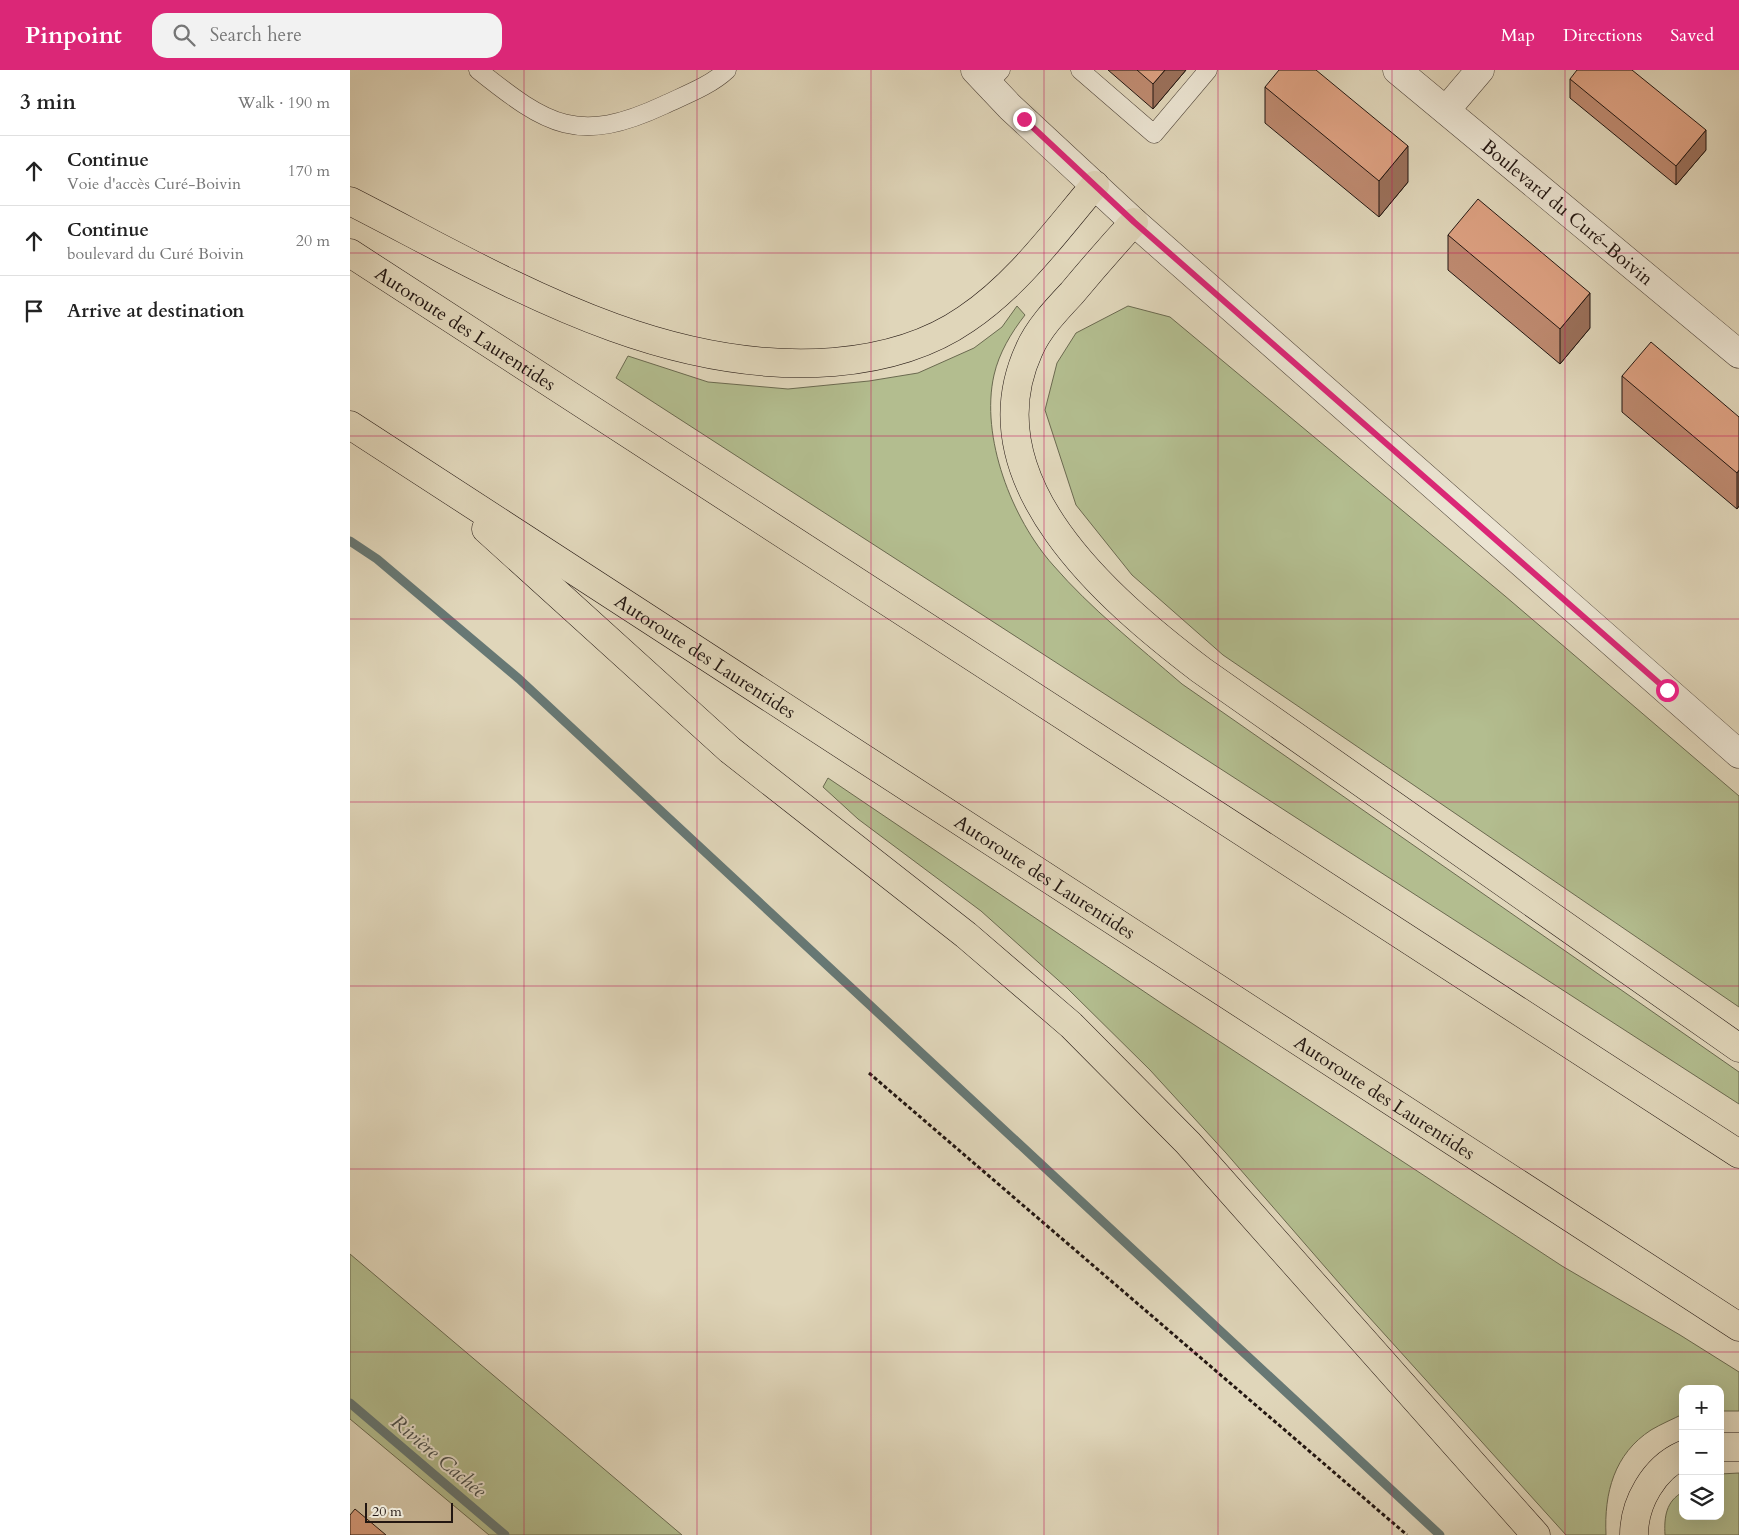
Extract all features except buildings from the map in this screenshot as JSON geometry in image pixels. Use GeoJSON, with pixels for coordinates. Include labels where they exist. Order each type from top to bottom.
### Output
{"type":"FeatureCollection","features":[{"type":"Feature","properties":{"kind":"highway"},"geometry":{"type":"LineString","coordinates":[[350,201],[495,275],[583,315],[633,334],[697,353],[738,360],[814,363],[849,360],[911,347],[964,320],[1012,282],[1095,185]]}},
{"type":"Feature","properties":{"kind":"highway"},"geometry":{"type":"LineString","coordinates":[[1134,222],[1041,329],[1029,350],[1020,374],[1016,397],[1015,419],[1018,445],[1025,469],[1050,520],[1076,558],[1119,604],[1201,670],[1739,1048]]}},
{"type":"Feature","properties":{"kind":"highway","name":"Autoroute des Laurentides"},"geometry":{"type":"LineString","coordinates":[[350,253],[1739,1154]]}},
{"type":"Feature","properties":{"kind":"highway","name":"Autoroute des Laurentides"},"geometry":{"type":"LineString","coordinates":[[350,425],[1739,1327]]}},
{"type":"Feature","properties":{"kind":"highway"},"geometry":{"type":"LineString","coordinates":[[425,474],[730,750],[966,935],[1079,1032],[1188,1143],[1536,1535]]}},
{"type":"Feature","properties":{"kind":"highway"},"geometry":{"type":"LineString","coordinates":[[1724,1447],[1739,1447]]}},
{"type":"Feature","properties":{"kind":"highway"},"geometry":{"type":"LineString","coordinates":[[1634,1535],[1640,1506],[1652,1482],[1661,1470],[1679,1459]]}},
{"type":"Feature","properties":{"kind":"street","name":"Boulevard du Curé-Boivin"},"geometry":{"type":"LineString","coordinates":[[1397,70],[1739,354]]}},
{"type":"Feature","properties":{"kind":"street"},"geometry":{"type":"LineString","coordinates":[[1446,110],[1480,70]]}},
{"type":"Feature","properties":{"kind":"street"},"geometry":{"type":"LineString","coordinates":[[988,75],[1095,185],[1134,222],[1739,754]]}},
{"type":"Feature","properties":{"kind":"lane"},"geometry":{"type":"LineString","coordinates":[[478,70],[524,105],[543,116],[568,124],[590,128],[631,120],[699,89],[727,70]]}},
{"type":"Feature","properties":{"kind":"lane"},"geometry":{"type":"LineString","coordinates":[[1080,70],[1154,134],[1208,70]]}},
{"type":"Feature","properties":{"kind":"path"},"geometry":{"type":"LineString","coordinates":[[869,1072],[1407,1535]]}},
{"type":"Feature","properties":{"kind":"green space"},"geometry":{"type":"Polygon","coordinates":[[[1017,306],[1025,315],[1006,344],[996,367],[991,399],[992,424],[1003,476],[1013,501],[1038,546],[1053,565],[1099,612],[1182,684],[1739,1072],[1739,1104],[616,378],[628,356],[708,382],[788,389],[869,381],[918,373],[974,348],[1002,327],[1017,306]]]}},
{"type":"Feature","properties":{"kind":"green space"},"geometry":{"type":"Polygon","coordinates":[[[1128,306],[1170,317],[1505,596],[1739,796],[1739,1007],[1223,655],[1132,575],[1076,505],[1045,410],[1057,363],[1076,333],[1128,306]]]}},
{"type":"Feature","properties":{"kind":"green space"},"geometry":{"type":"Polygon","coordinates":[[[828,778],[1164,1005],[1562,1266],[1739,1372],[1739,1411],[1724,1411],[1724,1385],[1679,1385],[1679,1416],[1651,1430],[1638,1440],[1620,1463],[1614,1476],[1607,1504],[1606,1535],[1566,1535],[1359,1306],[1226,1153],[1150,1070],[1067,988],[981,911],[858,819],[823,787],[828,778]]]}},
{"type":"Feature","properties":{"kind":"green space"},"geometry":{"type":"Polygon","coordinates":[[[350,1254],[682,1535],[489,1535],[350,1419],[350,1254]]]}},
{"type":"Feature","properties":{"kind":"green space"},"geometry":{"type":"Polygon","coordinates":[[[1739,1473],[1739,1535],[1665,1535],[1667,1510],[1679,1495],[1679,1520],[1724,1520],[1724,1474],[1739,1473]]]}},
{"type":"Feature","properties":{"kind":"waterway"},"geometry":{"type":"LineString","coordinates":[[350,541],[377,559],[519,679],[1440,1535]]}},
{"type":"Feature","properties":{"kind":"waterway","name":"Rivière Cachée"},"geometry":{"type":"LineString","coordinates":[[350,1403],[505,1535]]}},
{"type":"Feature","properties":{"kind":"route"},"geometry":{"type":"LineString","coordinates":[[1024,119],[1134,222],[1667,690]]}}]}
